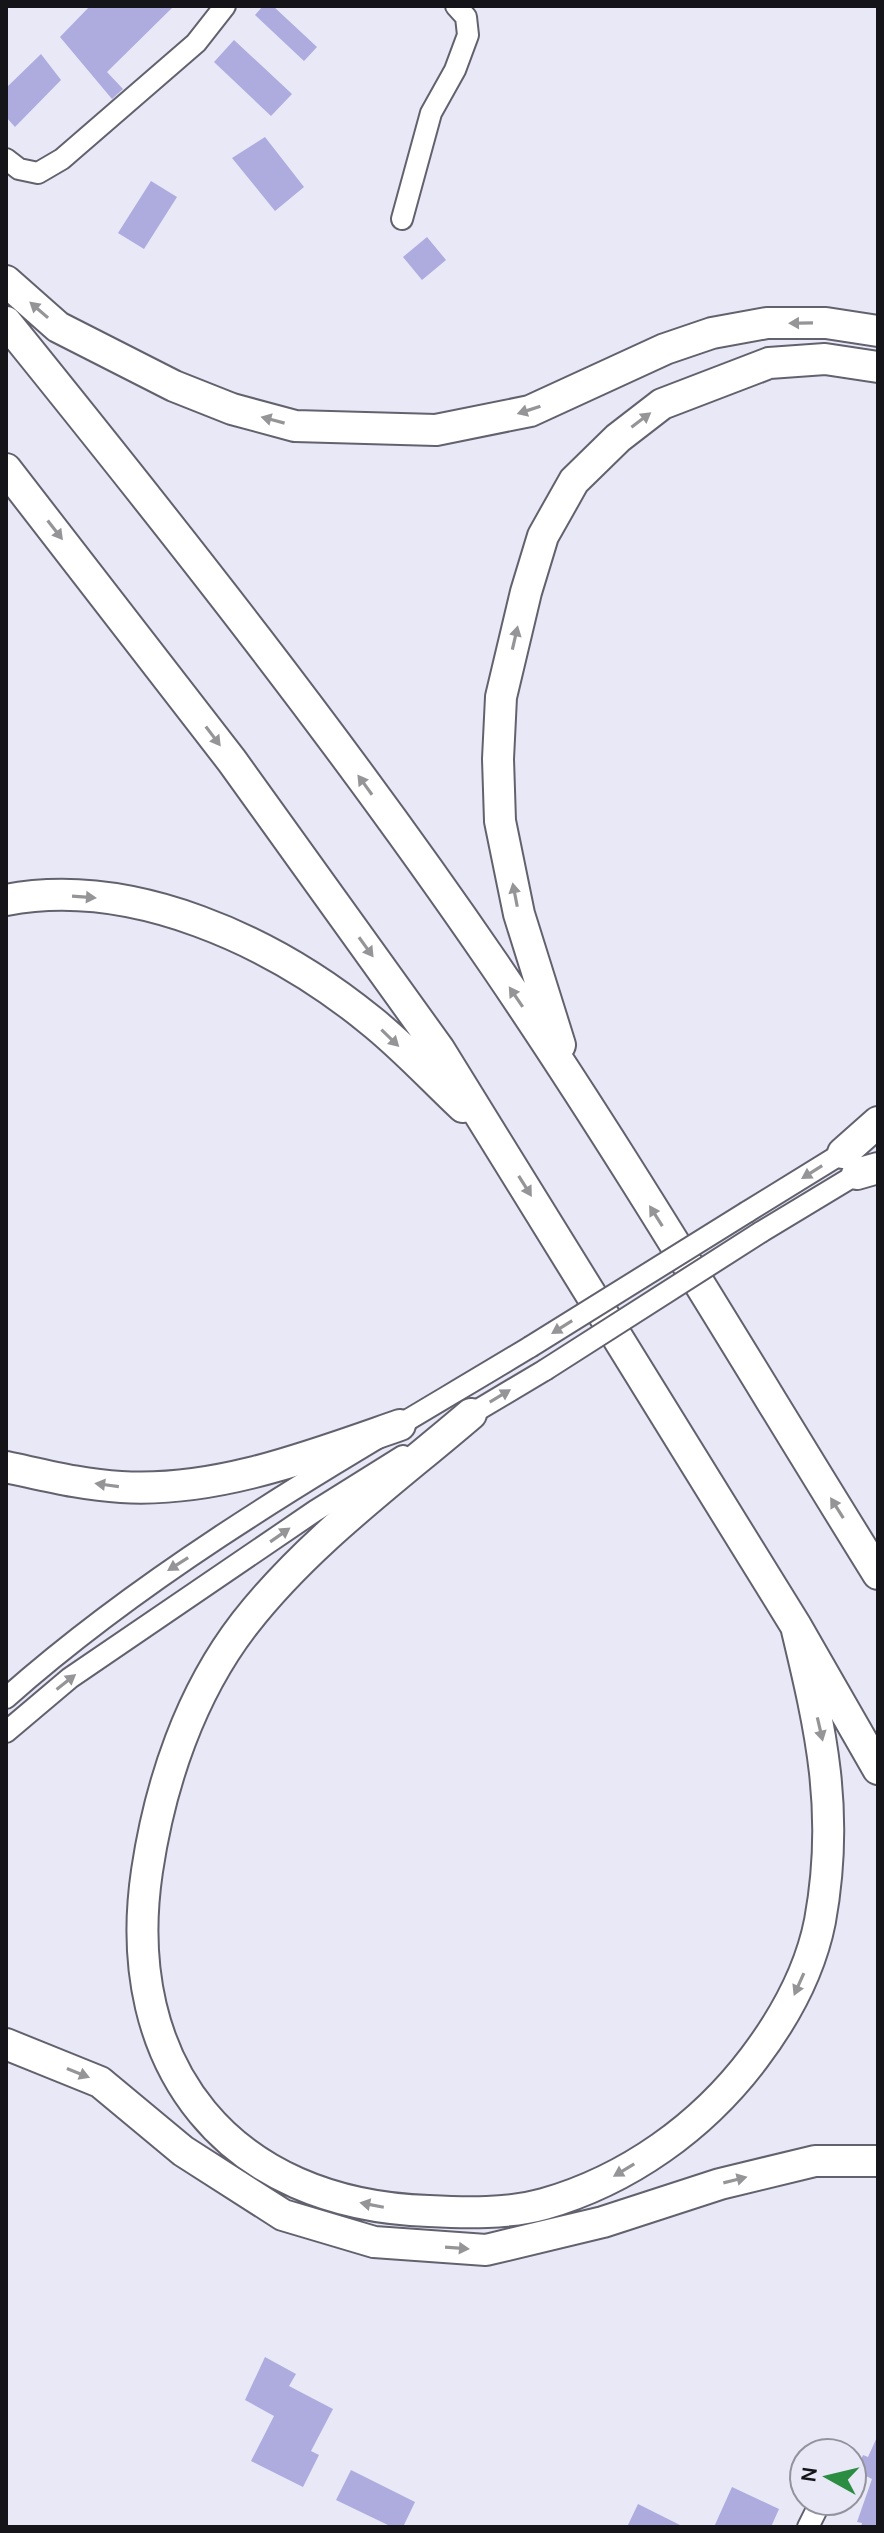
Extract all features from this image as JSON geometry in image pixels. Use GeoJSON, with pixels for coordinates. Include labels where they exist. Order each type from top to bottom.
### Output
{"type":"FeatureCollection","features":[{"type":"Feature","properties":{"kind":"highway"},"geometry":{"type":"LineString","coordinates":[[6,281],[58,327],[162,379],[232,409],[295,426],[436,430],[530,411],[665,349],[712,333],[767,323],[826,323],[878,331]]}},
{"type":"Feature","properties":{"kind":"highway"},"geometry":{"type":"LineString","coordinates":[[6,322],[317,717],[570,1077],[878,1574]]}},
{"type":"Feature","properties":{"kind":"highway"},"geometry":{"type":"LineString","coordinates":[[570,1077],[519,914],[500,821],[501,697],[543,536],[574,481],[618,438],[662,404],[769,363],[825,359],[878,367]]}},
{"type":"Feature","properties":{"kind":"highway"},"geometry":{"type":"LineString","coordinates":[[6,469],[232,761],[439,1049],[796,1626],[878,1769]]}},
{"type":"Feature","properties":{"kind":"highway"},"geometry":{"type":"LineString","coordinates":[[6,900],[70,895],[128,900],[187,918],[247,944],[317,980],[372,1021],[496,1138]]}},
{"type":"Feature","properties":{"kind":"highway"},"geometry":{"type":"LineString","coordinates":[[864,1164],[878,1122]]}},
{"type":"Feature","properties":{"kind":"highway"},"geometry":{"type":"LineString","coordinates":[[471,1414],[334,1530],[244,1624],[205,1685],[184,1734],[154,1829],[143,1899],[143,1971],[160,2037],[181,2086],[219,2132],[278,2174],[342,2199],[400,2210],[470,2213],[542,2204],[615,2177],[677,2139],[733,2086],[781,2023],[802,1979],[820,1921],[830,1819],[823,1740],[796,1626]]}},
{"type":"Feature","properties":{"kind":"highway"},"geometry":{"type":"LineString","coordinates":[[6,1467],[122,1487],[201,1483],[295,1461],[400,1425]]}},
{"type":"Feature","properties":{"kind":"highway"},"geometry":{"type":"LineString","coordinates":[[6,2044],[100,2082],[183,2151],[283,2215],[374,2242],[486,2250],[603,2222],[720,2184],[815,2161],[878,2161]]}},
{"type":"Feature","properties":{"kind":"street"},"geometry":{"type":"LineString","coordinates":[[6,159],[19,169],[38,173],[62,159],[196,43],[225,6]]}},
{"type":"Feature","properties":{"kind":"street"},"geometry":{"type":"LineString","coordinates":[[402,219],[431,113],[455,70],[468,35],[466,17],[456,6]]}},
{"type":"Feature","properties":{"kind":"street"},"geometry":{"type":"LineString","coordinates":[[6,1732],[70,1678],[315,1511],[545,1370],[864,1164],[878,1131]]}},
{"type":"Feature","properties":{"kind":"street"},"geometry":{"type":"LineString","coordinates":[[6,1698],[48,1660],[165,1572],[400,1425],[747,1212],[864,1164]]}},
{"type":"Feature","properties":{"kind":"building"},"geometry":{"type":"Polygon","coordinates":[[[90,6],[174,6],[107,72],[123,89],[112,99],[60,37],[90,6]]]}},
{"type":"Feature","properties":{"kind":"building"},"geometry":{"type":"Polygon","coordinates":[[[263,6],[273,6],[317,47],[304,61],[255,15],[263,6]]]}},
{"type":"Feature","properties":{"kind":"building"},"geometry":{"type":"Polygon","coordinates":[[[234,40],[292,94],[271,116],[214,62],[234,40]]]}},
{"type":"Feature","properties":{"kind":"building"},"geometry":{"type":"Polygon","coordinates":[[[41,54],[61,80],[15,127],[6,117],[6,88],[41,54]]]}},
{"type":"Feature","properties":{"kind":"building"},"geometry":{"type":"Polygon","coordinates":[[[265,137],[304,187],[275,211],[232,158],[265,137]]]}},
{"type":"Feature","properties":{"kind":"building"},"geometry":{"type":"Polygon","coordinates":[[[151,181],[177,197],[144,249],[118,233],[151,181]]]}},
{"type":"Feature","properties":{"kind":"building"},"geometry":{"type":"Polygon","coordinates":[[[427,237],[446,260],[422,280],[403,257],[427,237]]]}},
{"type":"Feature","properties":{"kind":"building"},"geometry":{"type":"Polygon","coordinates":[[[265,2357],[296,2374],[289,2386],[333,2409],[311,2451],[319,2455],[303,2487],[251,2461],[274,2416],[245,2400],[265,2357]]]}},
{"type":"Feature","properties":{"kind":"building"},"geometry":{"type":"Polygon","coordinates":[[[878,2435],[878,2527],[861,2527],[862,2523],[857,2522],[859,2517],[868,2517],[868,2490],[872,2479],[868,2477],[868,2457],[878,2435]]]}},
{"type":"Feature","properties":{"kind":"building"},"geometry":{"type":"Polygon","coordinates":[[[351,2470],[415,2502],[403,2527],[392,2527],[336,2500],[351,2470]]]}},
{"type":"Feature","properties":{"kind":"building"},"geometry":{"type":"Polygon","coordinates":[[[732,2487],[779,2509],[771,2527],[714,2527],[732,2487]]]}},
{"type":"Feature","properties":{"kind":"building"},"geometry":{"type":"Polygon","coordinates":[[[638,2504],[684,2527],[627,2527],[638,2504]]]}}]}
